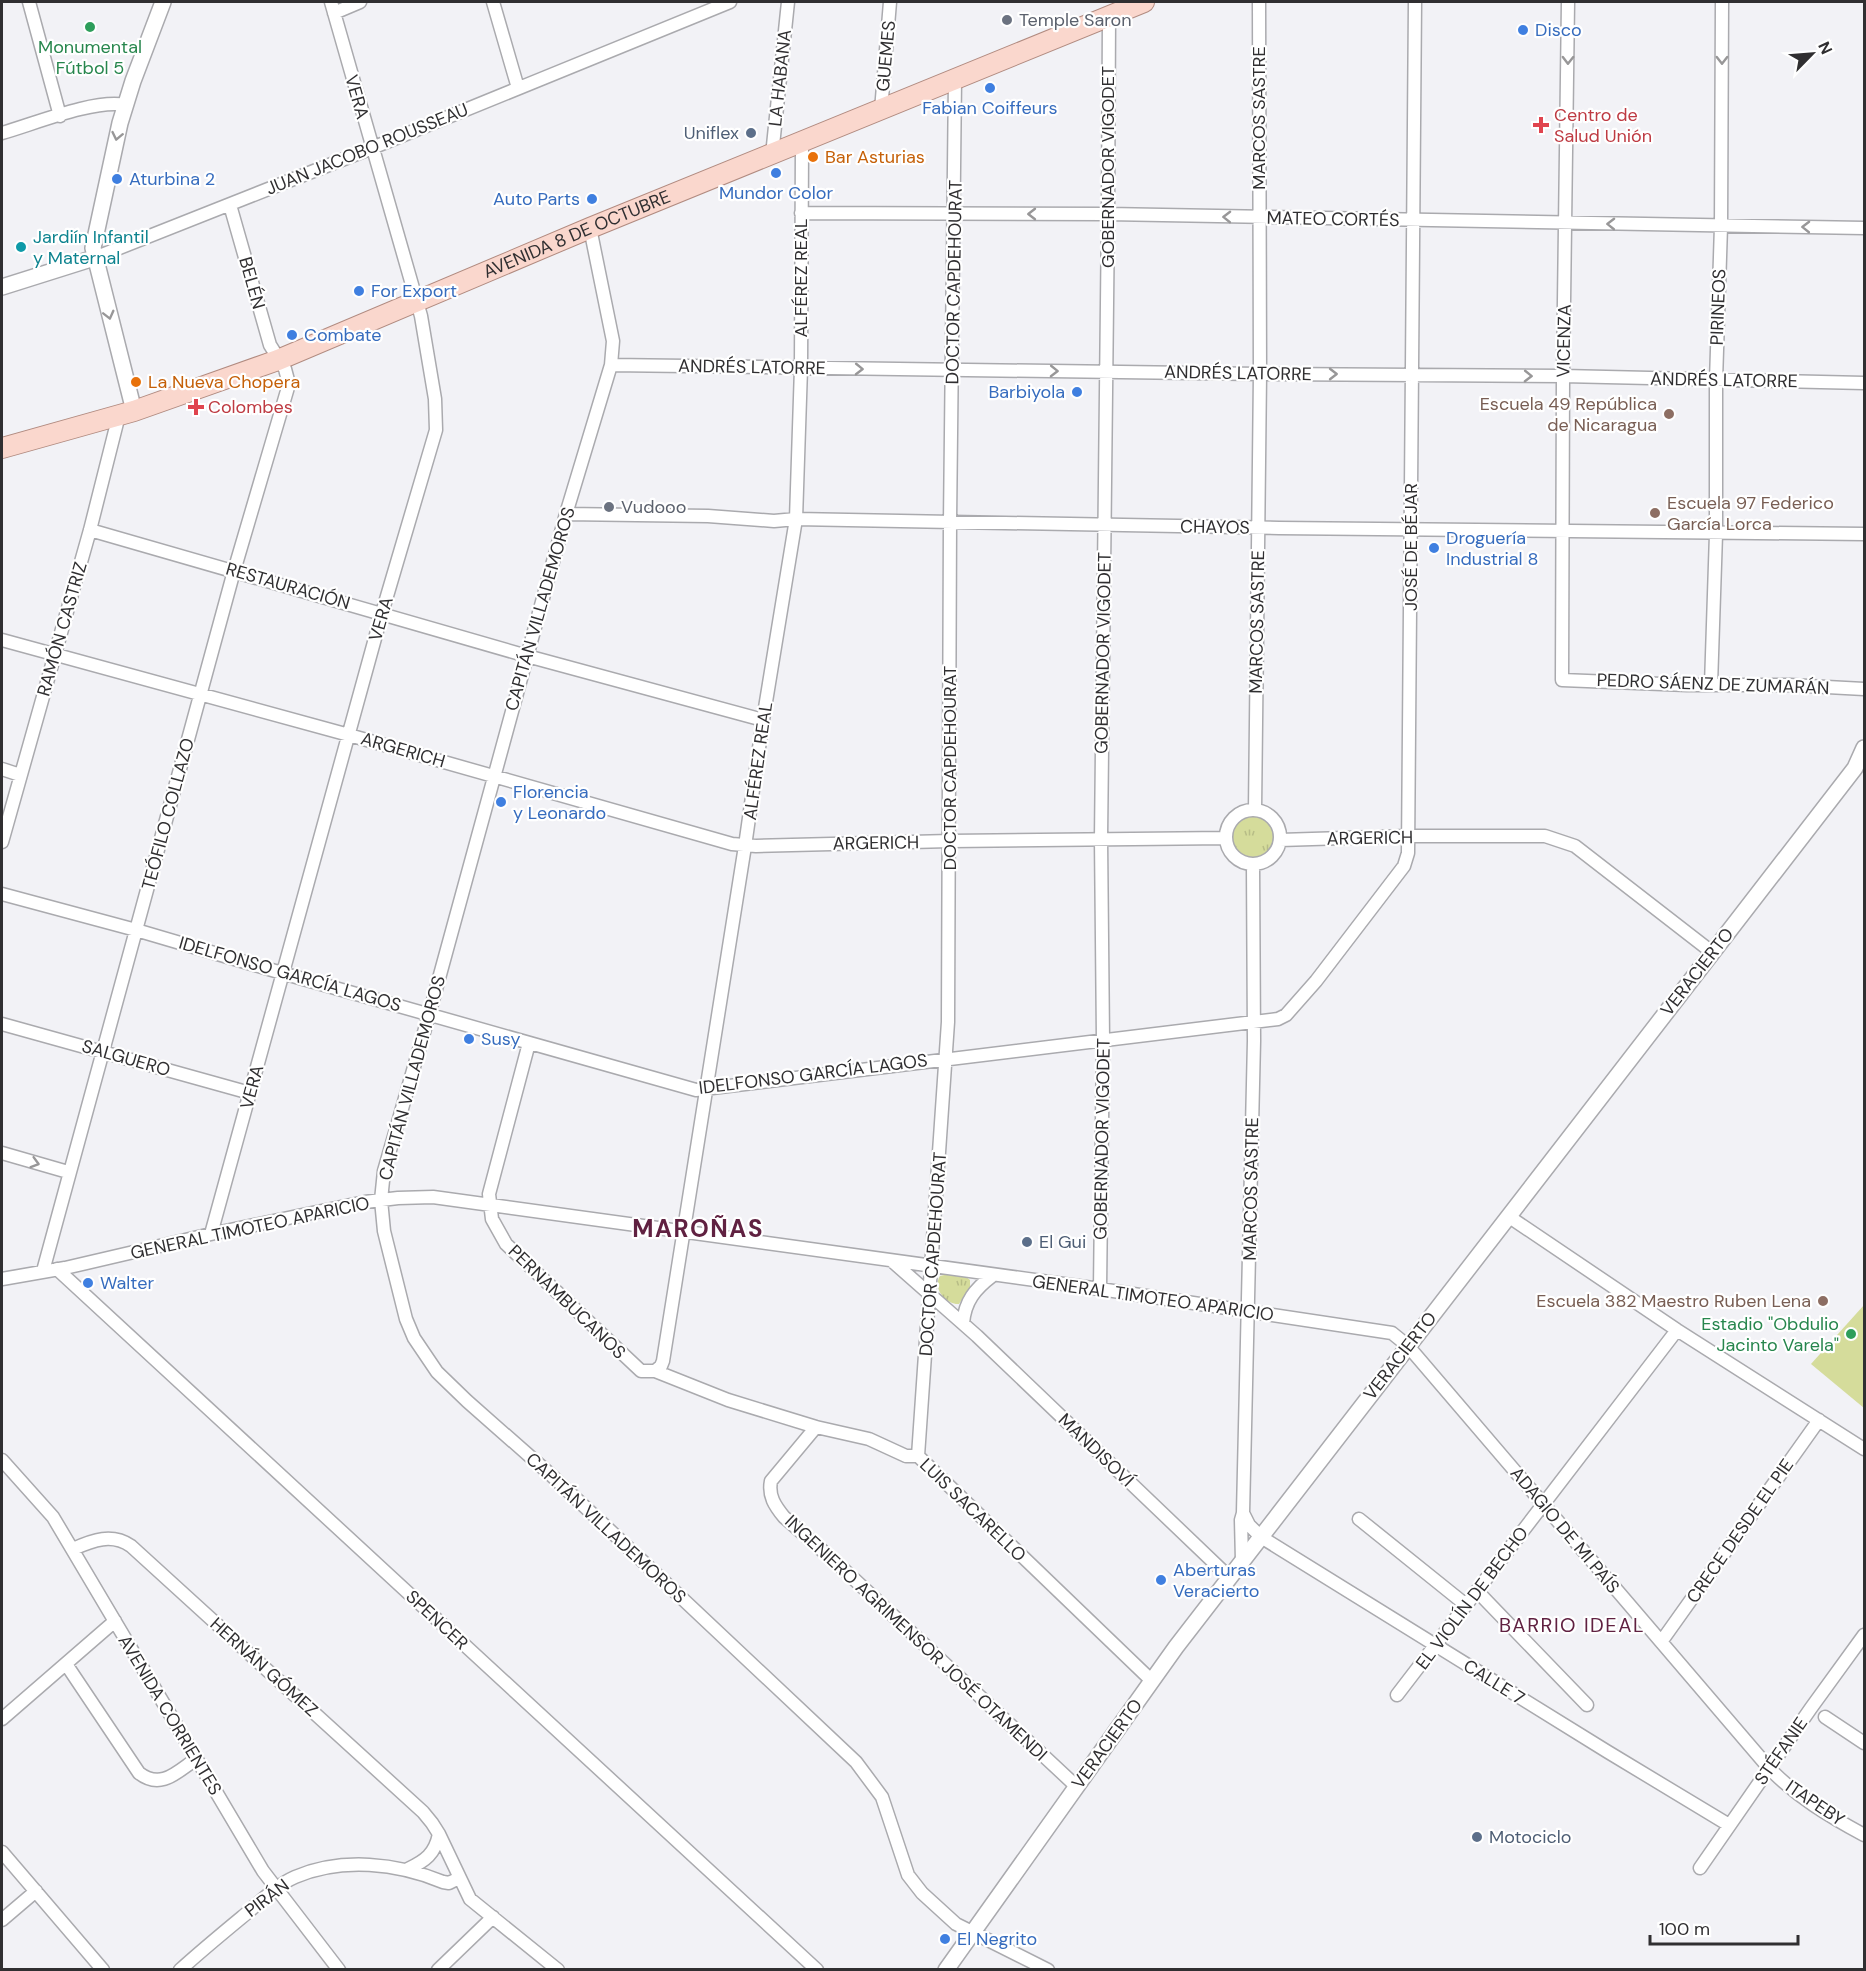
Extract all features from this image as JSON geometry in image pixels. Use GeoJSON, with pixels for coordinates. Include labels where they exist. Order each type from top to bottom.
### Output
{"type":"FeatureCollection","features":[{"type":"Feature","properties":{"kind":"main road","name":"AVENIDA 8 DE OCTUBRE"},"geometry":{"type":"LineString","coordinates":[[2,448],[126,413],[278,360],[590,228],[1144,2]]}},
{"type":"Feature","properties":{"kind":"street"},"geometry":{"type":"LineString","coordinates":[[28,2],[60,116]]}},
{"type":"Feature","properties":{"kind":"street"},"geometry":{"type":"LineString","coordinates":[[126,413],[93,248],[125,105],[163,2]]}},
{"type":"Feature","properties":{"kind":"street"},"geometry":{"type":"LineString","coordinates":[[332,7],[360,2]]}},
{"type":"Feature","properties":{"kind":"street"},"geometry":{"type":"LineString","coordinates":[[493,2],[518,88]]}},
{"type":"Feature","properties":{"kind":"street","name":"JUAN JACOBO ROUSSEAU"},"geometry":{"type":"LineString","coordinates":[[2,286],[94,258],[230,205],[730,2]]}},
{"type":"Feature","properties":{"kind":"street","name":"LA HABANA"},"geometry":{"type":"LineString","coordinates":[[772,155],[788,2]]}},
{"type":"Feature","properties":{"kind":"street","name":"GUEMES"},"geometry":{"type":"LineString","coordinates":[[881,110],[891,2]]}},
{"type":"Feature","properties":{"kind":"street","name":"MARCOS SASTRE"},"geometry":{"type":"LineString","coordinates":[[1255,810],[1260,374],[1259,2]]}},
{"type":"Feature","properties":{"kind":"street","name":"JOSÉ DE BÉJAR"},"geometry":{"type":"LineString","coordinates":[[1252,1021],[1278,1019],[1286,1015],[1316,981],[1404,866],[1408,854],[1415,2]]}},
{"type":"Feature","properties":{"kind":"street","name":"VICENZA"},"geometry":{"type":"LineString","coordinates":[[1562,680],[1568,2]]}},
{"type":"Feature","properties":{"kind":"street","name":"PIRINEOS"},"geometry":{"type":"LineString","coordinates":[[1711,685],[1721,226],[1722,2]]}},
{"type":"Feature","properties":{"kind":"street","name":"VERA"},"geometry":{"type":"LineString","coordinates":[[211,1234],[382,613],[436,430],[435,399],[421,316],[332,7]]}},
{"type":"Feature","properties":{"kind":"street","name":"GOBERNADOR VIGODET"},"geometry":{"type":"LineString","coordinates":[[1100,1289],[1103,1040],[1101,839],[1108,17]]}},
{"type":"Feature","properties":{"kind":"street","name":"DOCTOR CAPDEHOURAT"},"geometry":{"type":"LineString","coordinates":[[918,1456],[947,1058],[955,79]]}},
{"type":"Feature","properties":{"kind":"street"},"geometry":{"type":"LineString","coordinates":[[2,133],[104,104],[125,105]]}},
{"type":"Feature","properties":{"kind":"street","name":"ALFÉREZ REAL"},"geometry":{"type":"LineString","coordinates":[[655,1371],[663,1361],[796,519],[801,368],[801,143]]}},
{"type":"Feature","properties":{"kind":"street","name":"BELÉN"},"geometry":{"type":"LineString","coordinates":[[230,205],[270,345],[278,360]]}},
{"type":"Feature","properties":{"kind":"street","name":"MATEO CORTÉS"},"geometry":{"type":"LineString","coordinates":[[801,213],[1108,214],[1864,228]]}},
{"type":"Feature","properties":{"kind":"street","name":"CAPITÁN VILLADEMOROS"},"geometry":{"type":"LineString","coordinates":[[590,228],[613,341],[611,365],[566,514],[384,1171],[381,1200],[384,1231],[406,1319],[414,1338],[437,1372],[551,1475],[856,1762],[882,1797],[904,1863],[916,1886],[956,1924],[1048,1970]]}},
{"type":"Feature","properties":{"kind":"street","name":"TEÓFILO COLLAZO"},"geometry":{"type":"LineString","coordinates":[[43,1271],[68,1172],[234,571],[289,384],[288,377],[278,360]]}},
{"type":"Feature","properties":{"kind":"street","name":"ANDRÉS LATORRE"},"geometry":{"type":"LineString","coordinates":[[611,365],[1563,376],[1864,383]]}},
{"type":"Feature","properties":{"kind":"street","name":"RAMÓN CASTRIZ"},"geometry":{"type":"LineString","coordinates":[[2,842],[54,654],[126,413]]}},
{"type":"Feature","properties":{"kind":"street","name":"CHAYOS"},"geometry":{"type":"LineString","coordinates":[[566,514],[708,516],[774,521],[796,519],[1716,534],[1864,534]]}},
{"type":"Feature","properties":{"kind":"street","name":"RESTAURACIÓN"},"geometry":{"type":"LineString","coordinates":[[90,530],[527,656],[763,720]]}},
{"type":"Feature","properties":{"kind":"street","name":"ARGERICH"},"geometry":{"type":"LineString","coordinates":[[2,640],[349,735],[732,844],[745,846],[1226,838]]}},
{"type":"Feature","properties":{"kind":"street","name":"PEDRO SÁENZ DE ZUMARÁN"},"geometry":{"type":"LineString","coordinates":[[1562,680],[1864,689]]}},
{"type":"Feature","properties":{"kind":"street","name":"VERACIERTO"},"geometry":{"type":"LineString","coordinates":[[946,1970],[1076,1786],[1242,1561],[1855,768],[1864,750]]}},
{"type":"Feature","properties":{"kind":"street"},"geometry":{"type":"LineString","coordinates":[[2,769],[20,775]]}},
{"type":"Feature","properties":{"kind":"street"},"geometry":{"type":"LineString","coordinates":[[1255,810],[1270,816],[1279,831],[1280,840],[1274,854],[1268,860],[1253,864],[1237,860],[1231,854],[1226,838],[1227,829],[1237,815],[1255,810]]}},
{"type":"Feature","properties":{"kind":"street","name":"ARGERICH"},"geometry":{"type":"LineString","coordinates":[[1280,840],[1408,836],[1545,836],[1575,846],[1713,952]]}},
{"type":"Feature","properties":{"kind":"street","name":"MARCOS SASTRE"},"geometry":{"type":"LineString","coordinates":[[1242,1561],[1241,1521],[1254,1041],[1252,1021],[1253,864]]}},
{"type":"Feature","properties":{"kind":"street","name":"IDELFONSO GARCÍA LAGOS"},"geometry":{"type":"LineString","coordinates":[[2,894],[696,1090],[1252,1021]]}},
{"type":"Feature","properties":{"kind":"street","name":"SALGUERO"},"geometry":{"type":"LineString","coordinates":[[2,1024],[250,1093]]}},
{"type":"Feature","properties":{"kind":"street","name":"PERNAMBUCANOS"},"geometry":{"type":"LineString","coordinates":[[529,1043],[490,1186],[489,1204],[494,1225],[510,1249],[636,1368],[648,1373],[655,1371]]}},
{"type":"Feature","properties":{"kind":"street"},"geometry":{"type":"LineString","coordinates":[[2,1153],[68,1172]]}},
{"type":"Feature","properties":{"kind":"street","name":"GENERAL TIMOTEO APARICIO"},"geometry":{"type":"LineString","coordinates":[[2,1279],[381,1200],[433,1197],[1382,1330],[1392,1333],[1408,1347]]}},
{"type":"Feature","properties":{"kind":"street"},"geometry":{"type":"LineString","coordinates":[[1508,1216],[1677,1330],[1864,1449]]}},
{"type":"Feature","properties":{"kind":"street"},"geometry":{"type":"LineString","coordinates":[[892,1261],[930,1294]]}},
{"type":"Feature","properties":{"kind":"street","name":"SPENCER"},"geometry":{"type":"LineString","coordinates":[[57,1269],[817,1970]]}},
{"type":"Feature","properties":{"kind":"street"},"geometry":{"type":"LineString","coordinates":[[963,1323],[965,1308],[971,1296],[992,1276]]}},
{"type":"Feature","properties":{"kind":"street","name":"MANDISOVÍ"},"geometry":{"type":"LineString","coordinates":[[930,1294],[1230,1578]]}},
{"type":"Feature","properties":{"kind":"street","name":"EL VIOLÍN DE BECHO"},"geometry":{"type":"LineString","coordinates":[[1398,1695],[1677,1330]]}},
{"type":"Feature","properties":{"kind":"street","name":"ADAGIO DE MI PAÍS"},"geometry":{"type":"LineString","coordinates":[[1408,1347],[1769,1768]]}},
{"type":"Feature","properties":{"kind":"street","name":"LUIS SACARELLO"},"geometry":{"type":"LineString","coordinates":[[655,1371],[728,1400],[816,1427],[869,1439],[906,1456],[918,1456],[1152,1681]]}},
{"type":"Feature","properties":{"kind":"street","name":"CRECE DESDE EL PIE"},"geometry":{"type":"LineString","coordinates":[[1661,1642],[1819,1420]]}},
{"type":"Feature","properties":{"kind":"street","name":"INGENIERO AGRIMENSOR JOSÉ OTAMENDI"},"geometry":{"type":"LineString","coordinates":[[816,1427],[771,1481],[770,1492],[776,1508],[1076,1786]]}},
{"type":"Feature","properties":{"kind":"street","name":"AVENIDA CORRIENTES"},"geometry":{"type":"LineString","coordinates":[[2,1460],[53,1517],[275,1889],[339,1970]]}},
{"type":"Feature","properties":{"kind":"street"},"geometry":{"type":"LineString","coordinates":[[1243,1513],[1249,1525],[1261,1537]]}},
{"type":"Feature","properties":{"kind":"street"},"geometry":{"type":"LineString","coordinates":[[1359,1519],[1466,1605]]}},
{"type":"Feature","properties":{"kind":"street","name":"CALLE 7"},"geometry":{"type":"LineString","coordinates":[[1261,1537],[1729,1825]]}},
{"type":"Feature","properties":{"kind":"street","name":"HERNÁN GÓMEZ"},"geometry":{"type":"LineString","coordinates":[[73,1549],[105,1538],[122,1540],[131,1546],[423,1812],[439,1834],[470,1899],[558,1970]]}},
{"type":"Feature","properties":{"kind":"street"},"geometry":{"type":"LineString","coordinates":[[1477,1591],[1587,1704]]}},
{"type":"Feature","properties":{"kind":"street"},"geometry":{"type":"LineString","coordinates":[[2,1719],[115,1621]]}},
{"type":"Feature","properties":{"kind":"street","name":"STÉFANIE"},"geometry":{"type":"LineString","coordinates":[[1700,1868],[1864,1635]]}},
{"type":"Feature","properties":{"kind":"street"},"geometry":{"type":"LineString","coordinates":[[66,1664],[139,1773],[147,1779],[165,1779],[196,1759]]}},
{"type":"Feature","properties":{"kind":"street"},"geometry":{"type":"LineString","coordinates":[[1825,1717],[1864,1743]]}},
{"type":"Feature","properties":{"kind":"street","name":"ITAPEBY"},"geometry":{"type":"LineString","coordinates":[[1769,1768],[1790,1789],[1814,1806],[1864,1835]]}},
{"type":"Feature","properties":{"kind":"street"},"geometry":{"type":"LineString","coordinates":[[408,1869],[430,1856],[439,1834]]}},
{"type":"Feature","properties":{"kind":"street"},"geometry":{"type":"LineString","coordinates":[[2,1852],[103,1970]]}},
{"type":"Feature","properties":{"kind":"street","name":"PIRÁN"},"geometry":{"type":"LineString","coordinates":[[180,1970],[275,1889],[295,1877],[327,1868],[372,1864],[408,1869],[443,1882],[450,1883],[459,1878]]}},
{"type":"Feature","properties":{"kind":"street"},"geometry":{"type":"LineString","coordinates":[[2,1920],[36,1892]]}},
{"type":"Feature","properties":{"kind":"street"},"geometry":{"type":"LineString","coordinates":[[438,1970],[493,1917]]}},
{"type":"Feature","properties":{"kind":"green space"},"geometry":{"type":"Polygon","coordinates":[[[1254,815],[1269,822],[1276,837],[1269,852],[1254,859],[1239,852],[1232,837],[1239,822],[1254,815]]]}},
{"type":"Feature","properties":{"kind":"green space"},"geometry":{"type":"Polygon","coordinates":[[[948,1274],[965,1276],[970,1280],[970,1287],[959,1304],[949,1302],[939,1290],[940,1276],[948,1274]]]}},
{"type":"Feature","properties":{"kind":"green space","name":"Estadio \"Obdulio Jacinto Varela\""},"geometry":{"type":"Polygon","coordinates":[[[1864,1305],[1864,1408],[1811,1364],[1864,1305]]]}},
{"type":"Feature","properties":{"kind":"place","name":"Temple Saron"},"geometry":{"type":"Point","coordinates":[1007,20]}},
{"type":"Feature","properties":{"kind":"place","name":"Monumental Fútbol 5"},"geometry":{"type":"Point","coordinates":[90,27]}},
{"type":"Feature","properties":{"kind":"place","name":"Disco"},"geometry":{"type":"Point","coordinates":[1523,30]}},
{"type":"Feature","properties":{"kind":"place","name":"Fabian Coiffeurs"},"geometry":{"type":"Point","coordinates":[990,88]}},
{"type":"Feature","properties":{"kind":"place","name":"Centro de Salud Unión"},"geometry":{"type":"Point","coordinates":[1541,125]}},
{"type":"Feature","properties":{"kind":"place","name":"Uniflex"},"geometry":{"type":"Point","coordinates":[751,133]}},
{"type":"Feature","properties":{"kind":"place","name":"Bar Asturias"},"geometry":{"type":"Point","coordinates":[813,157]}},
{"type":"Feature","properties":{"kind":"place","name":"Mundor Color"},"geometry":{"type":"Point","coordinates":[776,173]}},
{"type":"Feature","properties":{"kind":"place","name":"Aturbina 2"},"geometry":{"type":"Point","coordinates":[117,179]}},
{"type":"Feature","properties":{"kind":"place","name":"Auto Parts"},"geometry":{"type":"Point","coordinates":[592,199]}},
{"type":"Feature","properties":{"kind":"place","name":"Jardiín Infantil y Maternal"},"geometry":{"type":"Point","coordinates":[21,247]}},
{"type":"Feature","properties":{"kind":"place","name":"For Export"},"geometry":{"type":"Point","coordinates":[359,291]}},
{"type":"Feature","properties":{"kind":"place","name":"Combate"},"geometry":{"type":"Point","coordinates":[292,335]}},
{"type":"Feature","properties":{"kind":"place","name":"La Nueva Chopera"},"geometry":{"type":"Point","coordinates":[136,382]}},
{"type":"Feature","properties":{"kind":"place","name":"Barbiyola"},"geometry":{"type":"Point","coordinates":[1077,392]}},
{"type":"Feature","properties":{"kind":"place","name":"Colombes"},"geometry":{"type":"Point","coordinates":[196,407]}},
{"type":"Feature","properties":{"kind":"place","name":"Escuela 49 República de Nicaragua"},"geometry":{"type":"Point","coordinates":[1669,414]}},
{"type":"Feature","properties":{"kind":"place","name":"Vudooo"},"geometry":{"type":"Point","coordinates":[609,507]}},
{"type":"Feature","properties":{"kind":"place","name":"Escuela 97 Federico García Lorca"},"geometry":{"type":"Point","coordinates":[1655,513]}},
{"type":"Feature","properties":{"kind":"place","name":"Droguería Industrial 8"},"geometry":{"type":"Point","coordinates":[1434,548]}},
{"type":"Feature","properties":{"kind":"place","name":"Florencia y Leonardo"},"geometry":{"type":"Point","coordinates":[501,802]}},
{"type":"Feature","properties":{"kind":"place","name":"Susy"},"geometry":{"type":"Point","coordinates":[469,1039]}},
{"type":"Feature","properties":{"kind":"place","name":"El Gui"},"geometry":{"type":"Point","coordinates":[1027,1242]}},
{"type":"Feature","properties":{"kind":"place","name":"Walter"},"geometry":{"type":"Point","coordinates":[88,1283]}},
{"type":"Feature","properties":{"kind":"place","name":"Escuela 382 Maestro Ruben Lena"},"geometry":{"type":"Point","coordinates":[1823,1301]}},
{"type":"Feature","properties":{"kind":"place","name":"Estadio \"Obdulio Jacinto Varela\""},"geometry":{"type":"Point","coordinates":[1851,1334]}},
{"type":"Feature","properties":{"kind":"place","name":"Aberturas Veracierto"},"geometry":{"type":"Point","coordinates":[1161,1580]}},
{"type":"Feature","properties":{"kind":"place","name":"Motociclo"},"geometry":{"type":"Point","coordinates":[1477,1837]}},
{"type":"Feature","properties":{"kind":"place","name":"El Negrito"},"geometry":{"type":"Point","coordinates":[945,1939]}},
{"type":"Feature","properties":{"kind":"district","name":"MAROÑAS"},"geometry":{"type":"Point","coordinates":[698,1228]}},
{"type":"Feature","properties":{"kind":"district","name":"BARRIO IDEAL"},"geometry":{"type":"Point","coordinates":[1572,1625]}}]}
